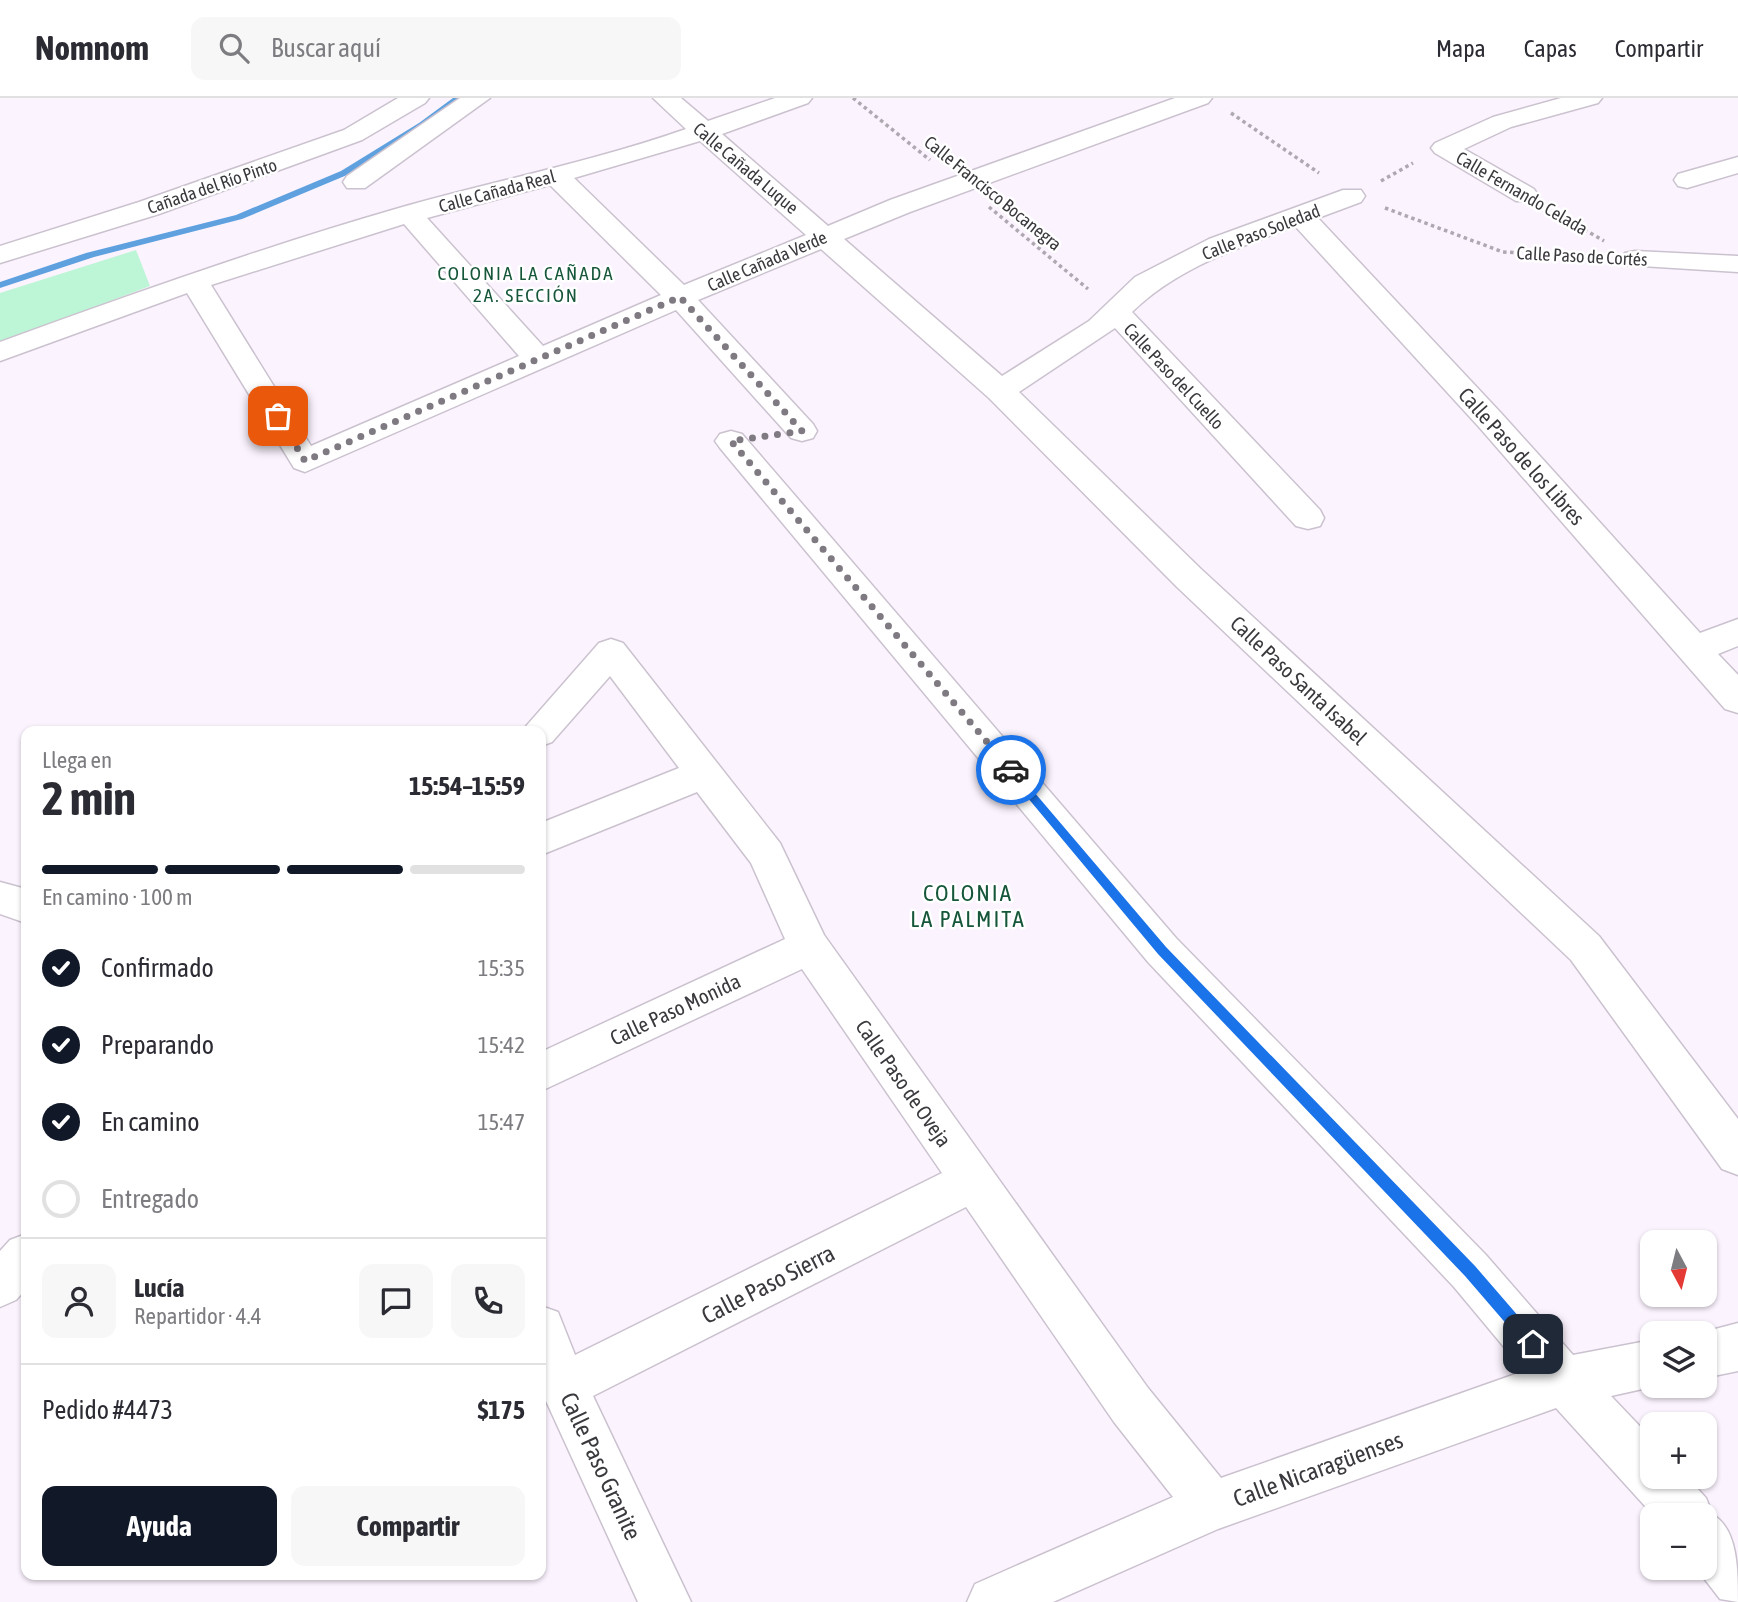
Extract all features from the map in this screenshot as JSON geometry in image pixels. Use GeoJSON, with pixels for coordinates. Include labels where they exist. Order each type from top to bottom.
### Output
{"type":"FeatureCollection","features":[{"type":"Feature","properties":{"kind":"street","name":"Cañada del Río Pinto"},"geometry":{"type":"LineString","coordinates":[[0,255],[162,204],[353,135],[416,98]]}},
{"type":"Feature","properties":{"kind":"street"},"geometry":{"type":"LineString","coordinates":[[356,182],[477,98]]}},
{"type":"Feature","properties":{"kind":"street","name":"Calle Cañada Luque"},"geometry":{"type":"LineString","coordinates":[[666,98],[702,132],[826,236]]}},
{"type":"Feature","properties":{"kind":"street","name":"Calle Cañada Real"},"geometry":{"type":"LineString","coordinates":[[0,352],[194,281],[409,214],[653,149],[799,98]]}},
{"type":"Feature","properties":{"kind":"street","name":"Calle Cañada Verde"},"geometry":{"type":"LineString","coordinates":[[194,281],[305,461],[826,236],[1199,98]]}},
{"type":"Feature","properties":{"kind":"street"},"geometry":{"type":"LineString","coordinates":[[1444,148],[1502,122],[1589,98]]}},
{"type":"Feature","properties":{"kind":"street","name":"Calle Fernando Celada"},"geometry":{"type":"LineString","coordinates":[[1444,148],[1525,195]]}},
{"type":"Feature","properties":{"kind":"street"},"geometry":{"type":"LineString","coordinates":[[1687,180],[1738,165]]}},
{"type":"Feature","properties":{"kind":"street"},"geometry":{"type":"LineString","coordinates":[[556,176],[680,297],[802,431],[731,441],[1162,950],[1470,1271],[1564,1381],[1640,1462]]}},
{"type":"Feature","properties":{"kind":"street","name":"Calle Paso Soledad"},"geometry":{"type":"LineString","coordinates":[[1000,391],[1099,327],[1145,283],[1219,245],[1352,196]]}},
{"type":"Feature","properties":{"kind":"street"},"geometry":{"type":"LineString","coordinates":[[409,214],[538,359]]}},
{"type":"Feature","properties":{"kind":"street","name":"Calle Paso de los Libres"},"geometry":{"type":"LineString","coordinates":[[1301,216],[1490,420],[1738,699]]}},
{"type":"Feature","properties":{"kind":"street","name":"Calle Paso Santa Isabel"},"geometry":{"type":"LineString","coordinates":[[826,236],[1000,391],[1189,578],[1585,948],[1738,1154]]}},
{"type":"Feature","properties":{"kind":"street","name":"Calle Paso de Cortés"},"geometry":{"type":"LineString","coordinates":[[1635,259],[1738,264]]}},
{"type":"Feature","properties":{"kind":"street","name":"Calle Paso del Cuello"},"geometry":{"type":"LineString","coordinates":[[1115,311],[1308,518]]}},
{"type":"Feature","properties":{"kind":"street"},"geometry":{"type":"LineString","coordinates":[[1694,649],[1738,632]]}},
{"type":"Feature","properties":{"kind":"street","name":"Calle Paso de Oveja"},"geometry":{"type":"LineString","coordinates":[[544,726],[611,652],[766,854],[809,947],[1131,1405],[1212,1507]]}},
{"type":"Feature","properties":{"kind":"street"},"geometry":{"type":"LineString","coordinates":[[546,837],[704,774]]}},
{"type":"Feature","properties":{"kind":"street"},"geometry":{"type":"LineString","coordinates":[[0,898],[21,904]]}},
{"type":"Feature","properties":{"kind":"street","name":"Calle Paso Monida"},"geometry":{"type":"LineString","coordinates":[[546,1070],[809,947]]}},
{"type":"Feature","properties":{"kind":"street","name":"Calle Paso Sierra"},"geometry":{"type":"LineString","coordinates":[[563,1386],[973,1181]]}},
{"type":"Feature","properties":{"kind":"street"},"geometry":{"type":"LineString","coordinates":[[0,1284],[21,1261]]}},
{"type":"Feature","properties":{"kind":"street","name":"Calle Paso Granite"},"geometry":{"type":"LineString","coordinates":[[546,1342],[563,1386],[665,1602]]}},
{"type":"Feature","properties":{"kind":"street"},"geometry":{"type":"LineString","coordinates":[[1717,1351],[1738,1347]]}},
{"type":"Feature","properties":{"kind":"street","name":"Calle Nicaragüenses"},"geometry":{"type":"LineString","coordinates":[[993,1602],[1212,1507],[1564,1381],[1640,1366]]}},
{"type":"Feature","properties":{"kind":"street"},"geometry":{"type":"LineString","coordinates":[[1664,1489],[1677,1503]]}},
{"type":"Feature","properties":{"kind":"street"},"geometry":{"type":"LineString","coordinates":[[1717,1554],[1738,1581]]}},
{"type":"Feature","properties":{"kind":"path","name":"Calle Francisco Bocanegra"},"geometry":{"type":"LineString","coordinates":[[853,98],[1115,311]]}},
{"type":"Feature","properties":{"kind":"path","name":"Calle Paso de Cortés"},"geometry":{"type":"LineString","coordinates":[[1230,113],[1352,196],[1503,252],[1635,259]]}},
{"type":"Feature","properties":{"kind":"path"},"geometry":{"type":"LineString","coordinates":[[1352,196],[1444,148]]}},
{"type":"Feature","properties":{"kind":"path","name":"Calle Fernando Celada"},"geometry":{"type":"LineString","coordinates":[[1525,195],[1635,259]]}},
{"type":"Feature","properties":{"kind":"green space"},"geometry":{"type":"Polygon","coordinates":[[[136,250],[150,286],[0,343],[0,293],[136,250]]]}},
{"type":"Feature","properties":{"kind":"waterway"},"geometry":{"type":"LineString","coordinates":[[0,285],[90,255],[239,217],[344,173],[422,125],[459,98]]}},
{"type":"Feature","properties":{"kind":"way so far"},"geometry":{"type":"LineString","coordinates":[[278,416],[305,461],[680,297],[802,431],[731,441],[1011,770]]}},
{"type":"Feature","properties":{"kind":"district","name":"COLONIA LA CAÑADA 2A. SECCIÓN"},"geometry":{"type":"Point","coordinates":[526,284]}},
{"type":"Feature","properties":{"kind":"district","name":"COLONIA LA PALMITA"},"geometry":{"type":"Point","coordinates":[968,906]}},
{"type":"Feature","properties":{"kind":"route"},"geometry":{"type":"LineString","coordinates":[[1011,770],[1162,950],[1470,1271],[1533,1344]]}}]}
